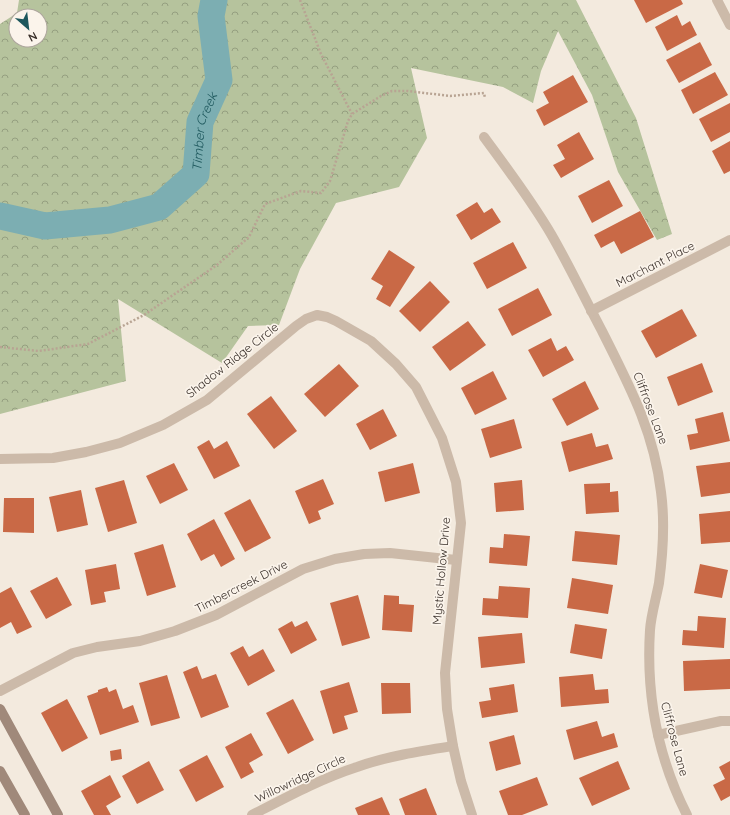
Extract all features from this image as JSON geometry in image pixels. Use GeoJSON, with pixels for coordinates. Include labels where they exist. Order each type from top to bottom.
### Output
{"type":"FeatureCollection","features":[{"type":"Feature","properties":{"kind":"main road"},"geometry":{"type":"LineString","coordinates":[[0,709],[58,815]]}},
{"type":"Feature","properties":{"kind":"main road"},"geometry":{"type":"LineString","coordinates":[[0,771],[25,815]]}},
{"type":"Feature","properties":{"kind":"street"},"geometry":{"type":"LineString","coordinates":[[717,0],[730,24]]}},
{"type":"Feature","properties":{"kind":"street","name":"Cliffrose Lane"},"geometry":{"type":"LineString","coordinates":[[484,137],[526,195],[551,234],[633,392],[646,424],[656,457],[660,486],[664,541],[659,582],[650,629],[650,675],[652,704],[658,735],[667,768],[688,815]]}},
{"type":"Feature","properties":{"kind":"street","name":"Marchant Place"},"geometry":{"type":"LineString","coordinates":[[591,310],[730,240]]}},
{"type":"Feature","properties":{"kind":"street","name":"Shadow Ridge Circle"},"geometry":{"type":"LineString","coordinates":[[0,459],[53,458],[86,452],[120,443],[163,425],[207,400],[296,326],[306,319],[317,315]]}},
{"type":"Feature","properties":{"kind":"street","name":"Mystic Hollow Drive"},"geometry":{"type":"LineString","coordinates":[[317,315],[336,321],[371,341],[396,364],[416,387],[442,438],[456,482],[461,523],[445,673],[447,709],[453,746],[460,781],[472,815]]}},
{"type":"Feature","properties":{"kind":"street","name":"Timbercreek Drive"},"geometry":{"type":"LineString","coordinates":[[0,691],[73,654],[97,647],[140,641],[175,631],[216,615],[303,569],[335,559],[364,554],[390,553],[456,560]]}},
{"type":"Feature","properties":{"kind":"street"},"geometry":{"type":"LineString","coordinates":[[658,735],[721,721],[730,721]]}},
{"type":"Feature","properties":{"kind":"street","name":"Willowridge Circle"},"geometry":{"type":"LineString","coordinates":[[252,815],[326,778],[357,767],[388,758],[453,746]]}},
{"type":"Feature","properties":{"kind":"path"},"geometry":{"type":"LineString","coordinates":[[300,0],[321,54],[352,114]]}},
{"type":"Feature","properties":{"kind":"path"},"geometry":{"type":"LineString","coordinates":[[0,347],[38,351],[88,344],[144,315],[217,265],[249,238],[266,204],[301,190],[321,193],[330,181],[348,121],[352,114],[381,96],[392,92],[408,91],[450,96],[484,93],[485,98]]}},
{"type":"Feature","properties":{"kind":"green space"},"geometry":{"type":"Polygon","coordinates":[[[19,0],[576,0],[636,118],[672,234],[657,240],[618,172],[592,95],[558,31],[541,71],[533,103],[503,87],[411,68],[427,138],[399,187],[336,203],[300,269],[279,325],[248,326],[222,363],[118,299],[126,381],[0,414],[0,24],[8,19],[8,48],[48,48],[48,8],[18,8],[19,0]]]}},
{"type":"Feature","properties":{"kind":"building"},"geometry":{"type":"Polygon","coordinates":[[[634,0],[681,0],[683,4],[646,23],[634,0]]]}},
{"type":"Feature","properties":{"kind":"building"},"geometry":{"type":"Polygon","coordinates":[[[677,15],[682,26],[690,21],[697,35],[667,51],[655,27],[677,15]]]}},
{"type":"Feature","properties":{"kind":"building"},"geometry":{"type":"Polygon","coordinates":[[[700,42],[712,65],[679,83],[666,60],[700,42]]]}},
{"type":"Feature","properties":{"kind":"building"},"geometry":{"type":"Polygon","coordinates":[[[715,72],[728,95],[693,114],[681,90],[715,72]]]}},
{"type":"Feature","properties":{"kind":"building"},"geometry":{"type":"Polygon","coordinates":[[[573,75],[588,102],[544,126],[536,110],[549,103],[543,92],[573,75]]]}},
{"type":"Feature","properties":{"kind":"building"},"geometry":{"type":"Polygon","coordinates":[[[730,103],[730,132],[711,142],[699,119],[730,103]]]}},
{"type":"Feature","properties":{"kind":"building"},"geometry":{"type":"Polygon","coordinates":[[[579,132],[594,159],[561,178],[553,165],[565,159],[557,145],[579,132]]]}},
{"type":"Feature","properties":{"kind":"building"},"geometry":{"type":"Polygon","coordinates":[[[730,141],[730,171],[724,174],[712,151],[730,141]]]}},
{"type":"Feature","properties":{"kind":"building"},"geometry":{"type":"Polygon","coordinates":[[[609,180],[623,206],[592,223],[578,196],[609,180]]]}},
{"type":"Feature","properties":{"kind":"building"},"geometry":{"type":"Polygon","coordinates":[[[477,202],[484,213],[492,208],[501,222],[471,240],[456,215],[477,202]]]}},
{"type":"Feature","properties":{"kind":"building"},"geometry":{"type":"Polygon","coordinates":[[[640,211],[654,237],[621,254],[614,241],[601,248],[594,235],[640,211]]]}},
{"type":"Feature","properties":{"kind":"building"},"geometry":{"type":"Polygon","coordinates":[[[513,242],[527,268],[487,289],[473,263],[513,242]]]}},
{"type":"Feature","properties":{"kind":"building"},"geometry":{"type":"Polygon","coordinates":[[[389,250],[415,267],[390,307],[376,299],[383,286],[371,279],[389,250]]]}},
{"type":"Feature","properties":{"kind":"building"},"geometry":{"type":"Polygon","coordinates":[[[430,281],[450,302],[420,332],[399,311],[430,281]]]}},
{"type":"Feature","properties":{"kind":"building"},"geometry":{"type":"Polygon","coordinates":[[[538,288],[552,315],[512,336],[498,309],[538,288]]]}},
{"type":"Feature","properties":{"kind":"building"},"geometry":{"type":"Polygon","coordinates":[[[682,309],[697,336],[656,358],[641,331],[682,309]]]}},
{"type":"Feature","properties":{"kind":"building"},"geometry":{"type":"Polygon","coordinates":[[[468,321],[486,345],[450,371],[432,347],[468,321]]]}},
{"type":"Feature","properties":{"kind":"building"},"geometry":{"type":"Polygon","coordinates":[[[551,338],[557,351],[566,346],[574,360],[543,377],[528,350],[551,338]]]}},
{"type":"Feature","properties":{"kind":"building"},"geometry":{"type":"Polygon","coordinates":[[[702,363],[713,392],[678,406],[667,377],[702,363]]]}},
{"type":"Feature","properties":{"kind":"building"},"geometry":{"type":"Polygon","coordinates":[[[339,364],[359,386],[325,417],[304,394],[339,364]]]}},
{"type":"Feature","properties":{"kind":"building"},"geometry":{"type":"Polygon","coordinates":[[[493,371],[507,399],[475,415],[461,388],[493,371]]]}},
{"type":"Feature","properties":{"kind":"building"},"geometry":{"type":"Polygon","coordinates":[[[585,381],[599,409],[567,426],[552,399],[585,381]]]}},
{"type":"Feature","properties":{"kind":"building"},"geometry":{"type":"Polygon","coordinates":[[[271,396],[297,431],[274,449],[247,414],[271,396]]]}},
{"type":"Feature","properties":{"kind":"building"},"geometry":{"type":"Polygon","coordinates":[[[383,409],[397,436],[370,450],[356,424],[383,409]]]}},
{"type":"Feature","properties":{"kind":"building"},"geometry":{"type":"Polygon","coordinates":[[[723,412],[730,441],[690,450],[687,435],[698,433],[695,419],[723,412]]]}},
{"type":"Feature","properties":{"kind":"building"},"geometry":{"type":"Polygon","coordinates":[[[514,419],[522,448],[490,458],[481,429],[514,419]]]}},
{"type":"Feature","properties":{"kind":"building"},"geometry":{"type":"Polygon","coordinates":[[[592,433],[596,447],[608,444],[613,459],[569,472],[561,442],[592,433]]]}},
{"type":"Feature","properties":{"kind":"building"},"geometry":{"type":"Polygon","coordinates":[[[209,440],[214,449],[227,441],[240,466],[214,479],[197,447],[209,440]]]}},
{"type":"Feature","properties":{"kind":"building"},"geometry":{"type":"Polygon","coordinates":[[[730,462],[730,493],[701,497],[696,466],[730,462]]]}},
{"type":"Feature","properties":{"kind":"building"},"geometry":{"type":"Polygon","coordinates":[[[174,463],[188,490],[160,504],[146,476],[174,463]]]}},
{"type":"Feature","properties":{"kind":"building"},"geometry":{"type":"Polygon","coordinates":[[[413,463],[420,493],[385,502],[378,472],[413,463]]]}},
{"type":"Feature","properties":{"kind":"building"},"geometry":{"type":"Polygon","coordinates":[[[323,479],[334,504],[318,511],[321,519],[309,524],[295,491],[323,479]]]}},
{"type":"Feature","properties":{"kind":"building"},"geometry":{"type":"Polygon","coordinates":[[[124,480],[137,523],[108,532],[95,488],[124,480]]]}},
{"type":"Feature","properties":{"kind":"building"},"geometry":{"type":"Polygon","coordinates":[[[522,480],[524,510],[496,512],[494,483],[522,480]]]}},
{"type":"Feature","properties":{"kind":"building"},"geometry":{"type":"Polygon","coordinates":[[[610,483],[610,492],[618,491],[619,512],[586,514],[584,484],[610,483]]]}},
{"type":"Feature","properties":{"kind":"building"},"geometry":{"type":"Polygon","coordinates":[[[81,490],[88,525],[57,532],[49,497],[81,490]]]}},
{"type":"Feature","properties":{"kind":"building"},"geometry":{"type":"Polygon","coordinates":[[[4,498],[34,498],[34,533],[3,532],[4,498]]]}},
{"type":"Feature","properties":{"kind":"building"},"geometry":{"type":"Polygon","coordinates":[[[250,499],[271,538],[245,552],[224,513],[250,499]]]}},
{"type":"Feature","properties":{"kind":"building"},"geometry":{"type":"Polygon","coordinates":[[[730,511],[730,542],[701,544],[699,514],[730,511]]]}},
{"type":"Feature","properties":{"kind":"building"},"geometry":{"type":"Polygon","coordinates":[[[214,519],[235,559],[221,567],[214,554],[201,561],[187,534],[214,519]]]}},
{"type":"Feature","properties":{"kind":"building"},"geometry":{"type":"Polygon","coordinates":[[[575,531],[620,535],[617,565],[572,561],[575,531]]]}},
{"type":"Feature","properties":{"kind":"building"},"geometry":{"type":"Polygon","coordinates":[[[504,534],[530,536],[527,566],[489,563],[490,547],[503,548],[504,534]]]}},
{"type":"Feature","properties":{"kind":"building"},"geometry":{"type":"Polygon","coordinates":[[[163,544],[176,587],[147,596],[134,553],[163,544]]]}},
{"type":"Feature","properties":{"kind":"building"},"geometry":{"type":"Polygon","coordinates":[[[116,564],[120,589],[104,592],[106,602],[91,605],[85,570],[116,564]]]}},
{"type":"Feature","properties":{"kind":"building"},"geometry":{"type":"Polygon","coordinates":[[[700,564],[728,570],[722,598],[694,593],[700,564]]]}},
{"type":"Feature","properties":{"kind":"building"},"geometry":{"type":"Polygon","coordinates":[[[57,577],[72,605],[46,619],[30,591],[57,577]]]}},
{"type":"Feature","properties":{"kind":"building"},"geometry":{"type":"Polygon","coordinates":[[[572,578],[613,585],[608,614],[567,608],[572,578]]]}},
{"type":"Feature","properties":{"kind":"building"},"geometry":{"type":"Polygon","coordinates":[[[499,586],[530,588],[528,618],[482,615],[483,598],[498,599],[499,586]]]}},
{"type":"Feature","properties":{"kind":"building"},"geometry":{"type":"Polygon","coordinates":[[[11,587],[32,627],[17,634],[11,622],[0,628],[0,593],[11,587]]]}},
{"type":"Feature","properties":{"kind":"building"},"geometry":{"type":"Polygon","coordinates":[[[358,595],[370,638],[342,646],[330,603],[358,595]]]}},
{"type":"Feature","properties":{"kind":"building"},"geometry":{"type":"Polygon","coordinates":[[[384,595],[399,596],[399,604],[414,605],[412,632],[382,630],[384,595]]]}},
{"type":"Feature","properties":{"kind":"building"},"geometry":{"type":"Polygon","coordinates":[[[698,616],[726,618],[724,648],[682,645],[683,630],[697,631],[698,616]]]}},
{"type":"Feature","properties":{"kind":"building"},"geometry":{"type":"Polygon","coordinates":[[[292,621],[295,627],[307,621],[317,640],[291,654],[278,629],[292,621]]]}},
{"type":"Feature","properties":{"kind":"building"},"geometry":{"type":"Polygon","coordinates":[[[575,624],[607,629],[602,659],[570,653],[575,624]]]}},
{"type":"Feature","properties":{"kind":"building"},"geometry":{"type":"Polygon","coordinates":[[[522,633],[525,663],[481,668],[478,637],[522,633]]]}},
{"type":"Feature","properties":{"kind":"building"},"geometry":{"type":"Polygon","coordinates":[[[243,646],[249,657],[263,649],[275,671],[248,686],[230,653],[243,646]]]}},
{"type":"Feature","properties":{"kind":"building"},"geometry":{"type":"Polygon","coordinates":[[[730,659],[730,689],[684,691],[683,661],[730,659]]]}},
{"type":"Feature","properties":{"kind":"building"},"geometry":{"type":"Polygon","coordinates":[[[197,666],[202,679],[216,674],[229,707],[201,718],[183,672],[197,666]]]}},
{"type":"Feature","properties":{"kind":"building"},"geometry":{"type":"Polygon","coordinates":[[[593,674],[595,690],[608,689],[609,703],[561,707],[559,677],[593,674]]]}},
{"type":"Feature","properties":{"kind":"building"},"geometry":{"type":"Polygon","coordinates":[[[167,675],[180,718],[151,726],[139,683],[167,675]]]}},
{"type":"Feature","properties":{"kind":"building"},"geometry":{"type":"Polygon","coordinates":[[[349,682],[358,712],[344,716],[348,729],[333,734],[320,691],[349,682]]]}},
{"type":"Feature","properties":{"kind":"building"},"geometry":{"type":"Polygon","coordinates":[[[381,683],[410,683],[411,713],[382,714],[381,683]]]}},
{"type":"Feature","properties":{"kind":"building"},"geometry":{"type":"Polygon","coordinates":[[[514,684],[518,712],[482,718],[479,702],[491,700],[489,688],[514,684]]]}},
{"type":"Feature","properties":{"kind":"building"},"geometry":{"type":"Polygon","coordinates":[[[107,687],[109,692],[116,689],[123,709],[133,705],[139,722],[100,735],[87,696],[107,687]]]}},
{"type":"Feature","properties":{"kind":"building"},"geometry":{"type":"Polygon","coordinates":[[[67,699],[88,738],[62,752],[41,713],[67,699]]]}},
{"type":"Feature","properties":{"kind":"building"},"geometry":{"type":"Polygon","coordinates":[[[293,699],[314,740],[288,754],[266,713],[293,699]]]}},
{"type":"Feature","properties":{"kind":"building"},"geometry":{"type":"Polygon","coordinates":[[[597,721],[602,737],[614,733],[618,747],[574,760],[566,730],[597,721]]]}},
{"type":"Feature","properties":{"kind":"building"},"geometry":{"type":"Polygon","coordinates":[[[251,733],[263,755],[249,763],[254,772],[241,779],[225,747],[251,733]]]}},
{"type":"Feature","properties":{"kind":"building"},"geometry":{"type":"Polygon","coordinates":[[[514,735],[521,764],[496,771],[489,742],[514,735]]]}},
{"type":"Feature","properties":{"kind":"building"},"geometry":{"type":"Polygon","coordinates":[[[121,749],[122,759],[111,761],[110,751],[121,749]]]}},
{"type":"Feature","properties":{"kind":"building"},"geometry":{"type":"Polygon","coordinates":[[[207,755],[224,787],[196,802],[179,770],[207,755]]]}},
{"type":"Feature","properties":{"kind":"building"},"geometry":{"type":"Polygon","coordinates":[[[149,761],[164,790],[137,804],[122,776],[149,761]]]}},
{"type":"Feature","properties":{"kind":"building"},"geometry":{"type":"Polygon","coordinates":[[[618,761],[630,789],[592,806],[579,778],[618,761]]]}},
{"type":"Feature","properties":{"kind":"building"},"geometry":{"type":"Polygon","coordinates":[[[730,761],[730,796],[721,801],[713,785],[725,779],[719,767],[730,761]]]}},
{"type":"Feature","properties":{"kind":"building"},"geometry":{"type":"Polygon","coordinates":[[[110,775],[121,797],[106,806],[111,815],[94,815],[81,791],[110,775]]]}},
{"type":"Feature","properties":{"kind":"building"},"geometry":{"type":"Polygon","coordinates":[[[537,777],[548,805],[522,815],[508,815],[499,791],[537,777]]]}},
{"type":"Feature","properties":{"kind":"building"},"geometry":{"type":"Polygon","coordinates":[[[426,788],[437,815],[405,815],[399,799],[426,788]]]}},
{"type":"Feature","properties":{"kind":"building"},"geometry":{"type":"Polygon","coordinates":[[[382,797],[390,815],[358,815],[355,808],[382,797]]]}},
{"type":"Feature","properties":{"kind":"waterway","name":"Timber Creek"},"geometry":{"type":"LineString","coordinates":[[0,216],[45,226],[110,220],[159,207],[196,174],[200,122],[219,80],[211,16],[214,0]]}}]}
